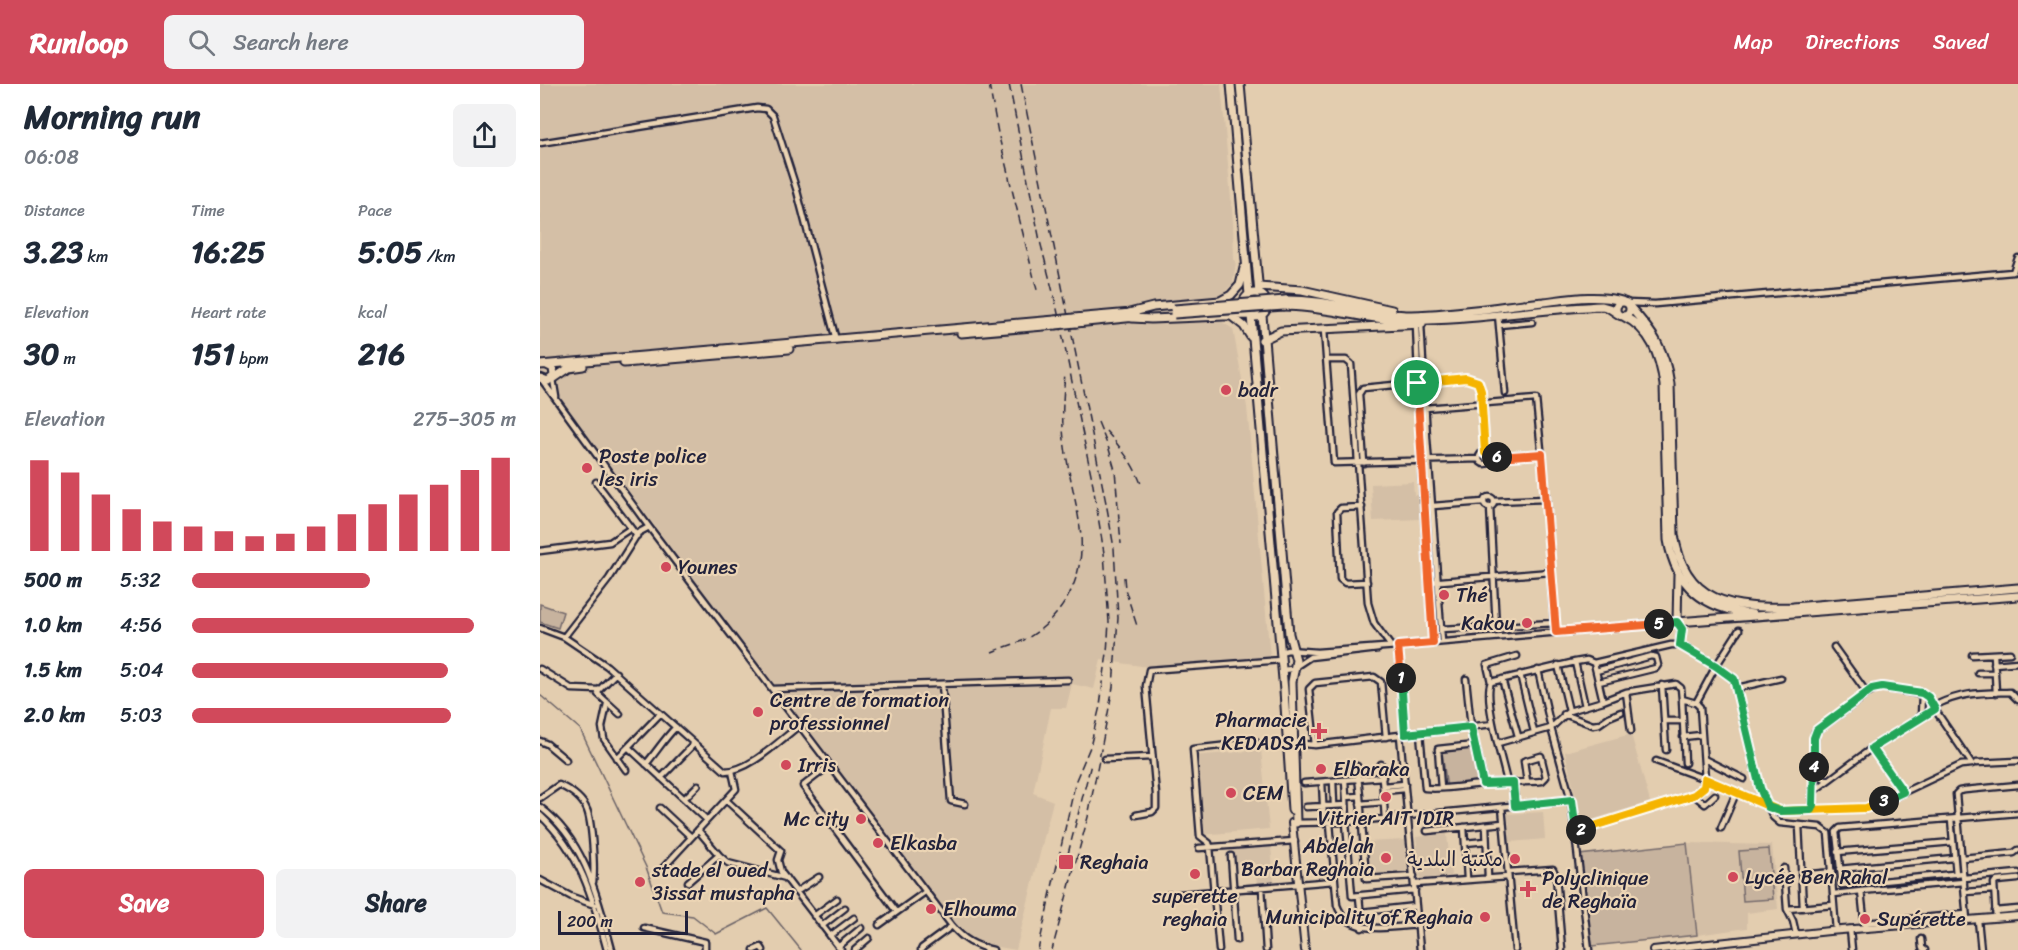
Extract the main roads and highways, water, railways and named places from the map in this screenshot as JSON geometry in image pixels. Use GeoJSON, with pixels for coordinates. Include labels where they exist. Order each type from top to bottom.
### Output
{"type":"FeatureCollection","features":[{"type":"Feature","properties":{"kind":"highway"},"geometry":{"type":"LineString","coordinates":[[1231,84],[1248,271],[1248,296],[1244,308],[1249,315],[1253,341],[1283,682],[1291,743]]}},
{"type":"Feature","properties":{"kind":"highway"},"geometry":{"type":"LineString","coordinates":[[1240,84],[1259,290],[1267,305],[1262,319],[1289,634],[1296,660],[1292,682],[1291,743],[1294,823]]}},
{"type":"Feature","properties":{"kind":"highway"},"geometry":{"type":"LineString","coordinates":[[1220,301],[1231,295],[1240,285],[1244,272],[1245,247]]}},
{"type":"Feature","properties":{"kind":"highway"},"geometry":{"type":"LineString","coordinates":[[1248,271],[1257,271]]}},
{"type":"Feature","properties":{"kind":"highway"},"geometry":{"type":"LineString","coordinates":[[1131,315],[1153,307],[1248,296],[1259,290],[1308,291],[1389,309],[1453,315],[1602,306],[1609,308],[1631,320],[1647,335],[1656,348],[1662,367],[1668,540],[1671,557],[1678,574],[1696,594],[1709,603],[1735,611],[1777,616]]}},
{"type":"Feature","properties":{"kind":"highway"},"geometry":{"type":"LineString","coordinates":[[542,366],[1284,303],[1379,319],[1418,320],[1569,299],[1604,298],[1626,304],[1656,338],[1663,352],[1670,384],[1674,534],[1677,554],[1684,570],[1707,594],[1738,605],[1770,608],[2018,588]]}},
{"type":"Feature","properties":{"kind":"highway"},"geometry":{"type":"LineString","coordinates":[[1620,315],[1628,315],[1626,304]]}},
{"type":"Feature","properties":{"kind":"highway"},"geometry":{"type":"LineString","coordinates":[[1620,315],[1615,307],[1626,304]]}},
{"type":"Feature","properties":{"kind":"highway"},"geometry":{"type":"LineString","coordinates":[[1131,315],[1151,319],[1249,315],[1262,319],[1272,328],[1281,331]]}},
{"type":"Feature","properties":{"kind":"highway"},"geometry":{"type":"LineString","coordinates":[[1230,315],[1244,326],[1253,341]]}},
{"type":"Feature","properties":{"kind":"highway"},"geometry":{"type":"LineString","coordinates":[[1253,341],[1264,340],[1281,331],[1419,325],[1453,315]]}},
{"type":"Feature","properties":{"kind":"highway"},"geometry":{"type":"LineString","coordinates":[[541,379],[548,381],[562,371],[576,367],[1056,322]]}},
{"type":"Feature","properties":{"kind":"highway"},"geometry":{"type":"LineString","coordinates":[[542,366],[551,366],[555,371],[553,379]]}},
{"type":"Feature","properties":{"kind":"highway"},"geometry":{"type":"LineString","coordinates":[[1678,574],[1677,622],[2018,596]]}},
{"type":"Feature","properties":{"kind":"highway"},"geometry":{"type":"LineString","coordinates":[[1283,682],[1292,682]]}},
{"type":"Feature","properties":{"kind":"main road"},"geometry":{"type":"LineString","coordinates":[[1294,823],[1305,950]]}},
{"type":"Feature","properties":{"kind":"main road"},"geometry":{"type":"LineString","coordinates":[[1653,950],[1700,948],[1796,934],[1850,929],[1865,925],[1967,917],[1978,920],[1995,915],[2018,916]]}},
{"type":"Feature","properties":{"kind":"waterway"},"geometry":{"type":"LineString","coordinates":[[540,695],[580,729],[646,867],[662,912],[693,916],[716,934],[767,908],[801,950]]}},
{"type":"Feature","properties":{"kind":"railway"},"geometry":{"type":"LineString","coordinates":[[989,84],[998,133],[1037,290]]}},
{"type":"Feature","properties":{"kind":"railway"},"geometry":{"type":"LineString","coordinates":[[1009,84],[1040,241],[1056,304],[1092,479],[1104,553],[1109,622],[1100,706],[1090,747],[1076,780],[1038,950]]}},
{"type":"Feature","properties":{"kind":"railway"},"geometry":{"type":"LineString","coordinates":[[1021,84],[1107,508],[1114,548],[1118,618],[1113,687],[1088,817],[1052,950]]}},
{"type":"Feature","properties":{"kind":"railway"},"geometry":{"type":"LineString","coordinates":[[992,652],[1022,641],[1036,633],[1048,622],[1067,598],[1079,569],[1081,536],[1063,428],[1065,374]]}},
{"type":"Feature","properties":{"kind":"railway"},"geometry":{"type":"LineString","coordinates":[[1098,422],[1115,470],[1121,544]]}},
{"type":"Feature","properties":{"kind":"railway"},"geometry":{"type":"LineString","coordinates":[[1106,431],[1122,450],[1142,487]]}},
{"type":"Feature","properties":{"kind":"railway"},"geometry":{"type":"LineString","coordinates":[[1124,577],[1125,589],[1138,629]]}},
{"type":"Feature","properties":{"kind":"railway"},"geometry":{"type":"LineString","coordinates":[[1068,854],[1091,764]]}},
{"type":"Feature","properties":{"kind":"place","name":"badr"},"geometry":{"type":"Point","coordinates":[1226,390]}},
{"type":"Feature","properties":{"kind":"place","name":"Poste police les iris"},"geometry":{"type":"Point","coordinates":[587,468]}},
{"type":"Feature","properties":{"kind":"place","name":"Younes"},"geometry":{"type":"Point","coordinates":[666,567]}},
{"type":"Feature","properties":{"kind":"place","name":"Thé"},"geometry":{"type":"Point","coordinates":[1444,595]}},
{"type":"Feature","properties":{"kind":"place","name":"Kakou"},"geometry":{"type":"Point","coordinates":[1527,623]}},
{"type":"Feature","properties":{"kind":"place","name":"Centre de formation professionnel"},"geometry":{"type":"Point","coordinates":[758,712]}},
{"type":"Feature","properties":{"kind":"place","name":"Pharmacie KEDADSA"},"geometry":{"type":"Point","coordinates":[1319,731]}},
{"type":"Feature","properties":{"kind":"place","name":"Irris"},"geometry":{"type":"Point","coordinates":[786,765]}},
{"type":"Feature","properties":{"kind":"place","name":"Elbaraka"},"geometry":{"type":"Point","coordinates":[1321,769]}},
{"type":"Feature","properties":{"kind":"place","name":"CEM"},"geometry":{"type":"Point","coordinates":[1231,793]}},
{"type":"Feature","properties":{"kind":"place","name":"Vitrier AIT IDIR"},"geometry":{"type":"Point","coordinates":[1386,797]}},
{"type":"Feature","properties":{"kind":"place","name":"Mc city"},"geometry":{"type":"Point","coordinates":[861,819]}},
{"type":"Feature","properties":{"kind":"place","name":"Elkasba"},"geometry":{"type":"Point","coordinates":[878,843]}},
{"type":"Feature","properties":{"kind":"place","name":"Abdelah Barbar Reghaia"},"geometry":{"type":"Point","coordinates":[1386,858]}},
{"type":"Feature","properties":{"kind":"place","name":"مكتبة البلدية"},"geometry":{"type":"Point","coordinates":[1515,859]}},
{"type":"Feature","properties":{"kind":"place","name":"Reghaia"},"geometry":{"type":"Point","coordinates":[1066,862]}},
{"type":"Feature","properties":{"kind":"place","name":"superette reghaia"},"geometry":{"type":"Point","coordinates":[1195,874]}},
{"type":"Feature","properties":{"kind":"place","name":"Lycée Ben Rahal"},"geometry":{"type":"Point","coordinates":[1733,877]}},
{"type":"Feature","properties":{"kind":"place","name":"stade el oued 3issat mustapha"},"geometry":{"type":"Point","coordinates":[640,882]}},
{"type":"Feature","properties":{"kind":"place","name":"Polyclinique de Reghaïa"},"geometry":{"type":"Point","coordinates":[1528,889]}},
{"type":"Feature","properties":{"kind":"place","name":"Elhouma"},"geometry":{"type":"Point","coordinates":[931,909]}},
{"type":"Feature","properties":{"kind":"place","name":"Municipality of Reghaia"},"geometry":{"type":"Point","coordinates":[1485,917]}},
{"type":"Feature","properties":{"kind":"place","name":"Supérette"},"geometry":{"type":"Point","coordinates":[1865,919]}}]}
